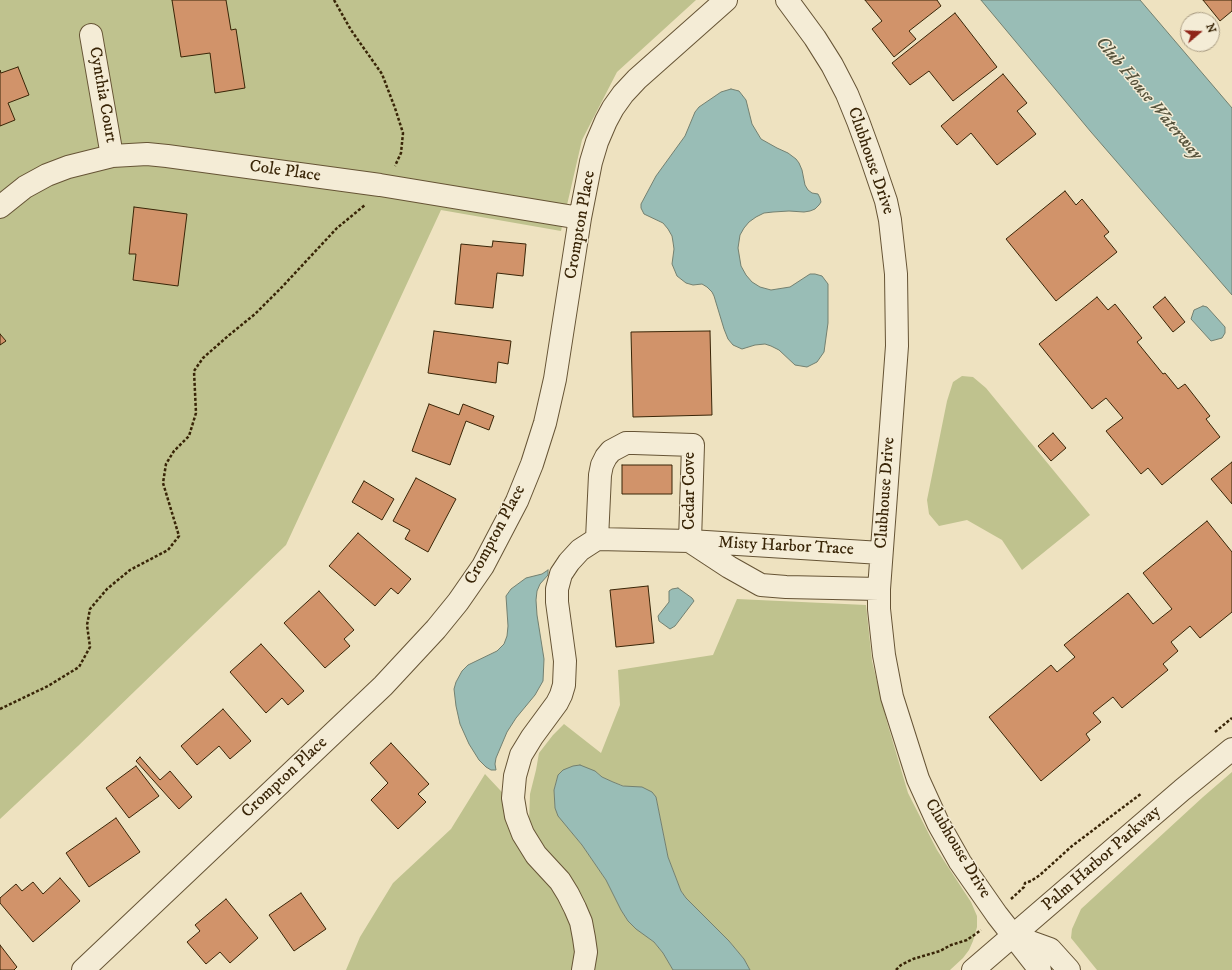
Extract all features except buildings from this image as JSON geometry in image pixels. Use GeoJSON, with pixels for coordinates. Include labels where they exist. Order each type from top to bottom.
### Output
{"type":"FeatureCollection","features":[{"type":"Feature","properties":{"kind":"street","name":"Crompton Place"},"geometry":{"type":"LineString","coordinates":[[83,970],[383,686],[436,629],[458,602],[483,566],[516,501],[532,464],[545,423],[555,379],[580,218],[591,162],[597,142],[606,121],[623,94],[637,79],[726,0]]}},
{"type":"Feature","properties":{"kind":"street","name":"Clubhouse Drive"},"geometry":{"type":"LineString","coordinates":[[787,0],[815,38],[832,65],[847,94],[877,173],[886,201],[890,220],[896,274],[897,346],[879,588],[881,632],[888,676],[901,727],[918,779],[938,823],[960,862],[997,915],[1040,970]]}},
{"type":"Feature","properties":{"kind":"street","name":"Cynthia Court"},"geometry":{"type":"LineString","coordinates":[[91,35],[112,156]]}},
{"type":"Feature","properties":{"kind":"street","name":"Cole Place"},"geometry":{"type":"LineString","coordinates":[[0,207],[25,187],[47,175],[74,165],[112,156],[141,154],[167,156],[380,185],[580,218]]}},
{"type":"Feature","properties":{"kind":"street","name":"Cedar Cove"},"geometry":{"type":"LineString","coordinates":[[597,539],[600,475],[602,465],[611,451],[626,444],[634,443],[693,445],[690,541]]}},
{"type":"Feature","properties":{"kind":"street","name":"Misty Harbor Trace"},"geometry":{"type":"LineString","coordinates":[[597,539],[690,541],[881,553]]}},
{"type":"Feature","properties":{"kind":"street"},"geometry":{"type":"LineString","coordinates":[[583,970],[586,952],[581,922],[560,881],[536,855],[523,834],[514,807],[513,793],[515,776],[521,756],[528,742],[557,703],[564,685],[565,661],[556,589],[564,568],[571,558],[585,546],[597,539]]}},
{"type":"Feature","properties":{"kind":"street","name":"Misty Harbor Trace"},"geometry":{"type":"LineString","coordinates":[[690,541],[729,567],[761,585],[786,587],[879,588]]}},
{"type":"Feature","properties":{"kind":"street","name":"Palm Harbor Parkway"},"geometry":{"type":"LineString","coordinates":[[973,970],[1182,790],[1232,749]]}},
{"type":"Feature","properties":{"kind":"street"},"geometry":{"type":"LineString","coordinates":[[1014,936],[1050,949],[1069,970]]}},
{"type":"Feature","properties":{"kind":"path"},"geometry":{"type":"LineString","coordinates":[[0,709],[48,686],[79,667],[90,647],[87,625],[90,608],[107,589],[130,570],[168,550],[179,536],[163,483],[166,464],[174,451],[189,436],[196,413],[194,371],[203,358],[255,314],[337,228],[369,202],[380,185],[393,171],[401,153],[403,134],[382,74],[351,30],[334,0]]}},
{"type":"Feature","properties":{"kind":"path"},"geometry":{"type":"LineString","coordinates":[[1214,734],[1232,718]]}},
{"type":"Feature","properties":{"kind":"path"},"geometry":{"type":"LineString","coordinates":[[1025,882],[1032,881],[1040,875],[1072,846],[1146,790]]}},
{"type":"Feature","properties":{"kind":"path"},"geometry":{"type":"LineString","coordinates":[[896,970],[901,965],[912,959],[940,951],[974,936]]}},
{"type":"Feature","properties":{"kind":"green space"},"geometry":{"type":"Polygon","coordinates":[[[0,0],[696,0],[617,72],[582,140],[561,231],[441,210],[286,545],[78,746],[0,819],[0,0]]]}},
{"type":"Feature","properties":{"kind":"green space"},"geometry":{"type":"Polygon","coordinates":[[[962,376],[973,377],[986,388],[1090,515],[1022,570],[1002,540],[967,520],[939,526],[929,514],[927,500],[947,401],[953,382],[962,376]]]}},
{"type":"Feature","properties":{"kind":"green space"},"geometry":{"type":"Polygon","coordinates":[[[737,599],[866,605],[872,661],[887,722],[908,793],[937,850],[971,902],[977,916],[977,927],[973,941],[963,958],[950,970],[750,970],[744,959],[729,941],[686,898],[681,891],[668,857],[656,797],[613,782],[602,777],[595,771],[558,775],[554,790],[555,808],[558,815],[582,845],[606,880],[628,921],[654,942],[663,953],[673,970],[346,970],[360,937],[393,883],[451,829],[485,774],[529,821],[530,794],[539,753],[553,735],[564,724],[601,753],[620,705],[618,670],[713,655],[737,599]]]}},
{"type":"Feature","properties":{"kind":"green space"},"geometry":{"type":"Polygon","coordinates":[[[1232,772],[1232,970],[1097,970],[1071,938],[1072,929],[1081,909],[1232,772]]]}},
{"type":"Feature","properties":{"kind":"water","name":"Club House Waterway"},"geometry":{"type":"Polygon","coordinates":[[[981,0],[1140,0],[1180,47],[1180,52],[1184,52],[1232,108],[1232,295],[1091,132],[981,0]]]}},
{"type":"Feature","properties":{"kind":"water"},"geometry":{"type":"Polygon","coordinates":[[[731,89],[739,91],[746,100],[752,124],[761,139],[788,153],[796,159],[802,170],[805,185],[808,190],[812,193],[818,194],[820,198],[821,202],[819,205],[810,211],[764,213],[756,217],[744,228],[740,235],[738,248],[741,266],[746,275],[752,282],[760,287],[771,290],[790,287],[810,274],[822,276],[828,284],[828,323],[824,352],[817,362],[807,367],[795,365],[779,350],[765,344],[742,349],[733,345],[728,339],[724,329],[712,292],[702,284],[693,285],[686,283],[677,276],[672,264],[674,249],[672,236],[663,223],[644,214],[641,208],[641,204],[656,176],[685,136],[695,112],[699,107],[721,92],[731,89]]]}},
{"type":"Feature","properties":{"kind":"water"},"geometry":{"type":"Polygon","coordinates":[[[1203,306],[1207,307],[1225,327],[1225,333],[1222,338],[1211,341],[1191,319],[1194,310],[1203,306]]]}},
{"type":"Feature","properties":{"kind":"water"},"geometry":{"type":"Polygon","coordinates":[[[548,570],[548,575],[540,584],[537,591],[536,600],[544,659],[543,681],[535,695],[516,718],[507,732],[496,758],[496,770],[491,770],[479,760],[469,744],[460,724],[454,689],[462,671],[468,665],[497,651],[504,644],[508,626],[506,596],[511,589],[526,578],[542,574],[548,570]]]}},
{"type":"Feature","properties":{"kind":"water"},"geometry":{"type":"Polygon","coordinates":[[[678,588],[694,601],[675,626],[670,629],[659,621],[658,616],[669,602],[669,591],[678,588]]]}},
{"type":"Feature","properties":{"kind":"water"},"geometry":{"type":"Polygon","coordinates":[[[580,765],[623,786],[642,787],[652,792],[656,797],[668,857],[681,891],[686,898],[729,941],[744,959],[750,970],[673,970],[663,953],[654,942],[628,921],[606,880],[582,845],[558,816],[555,808],[554,790],[558,775],[563,770],[580,765]]]}}]}
